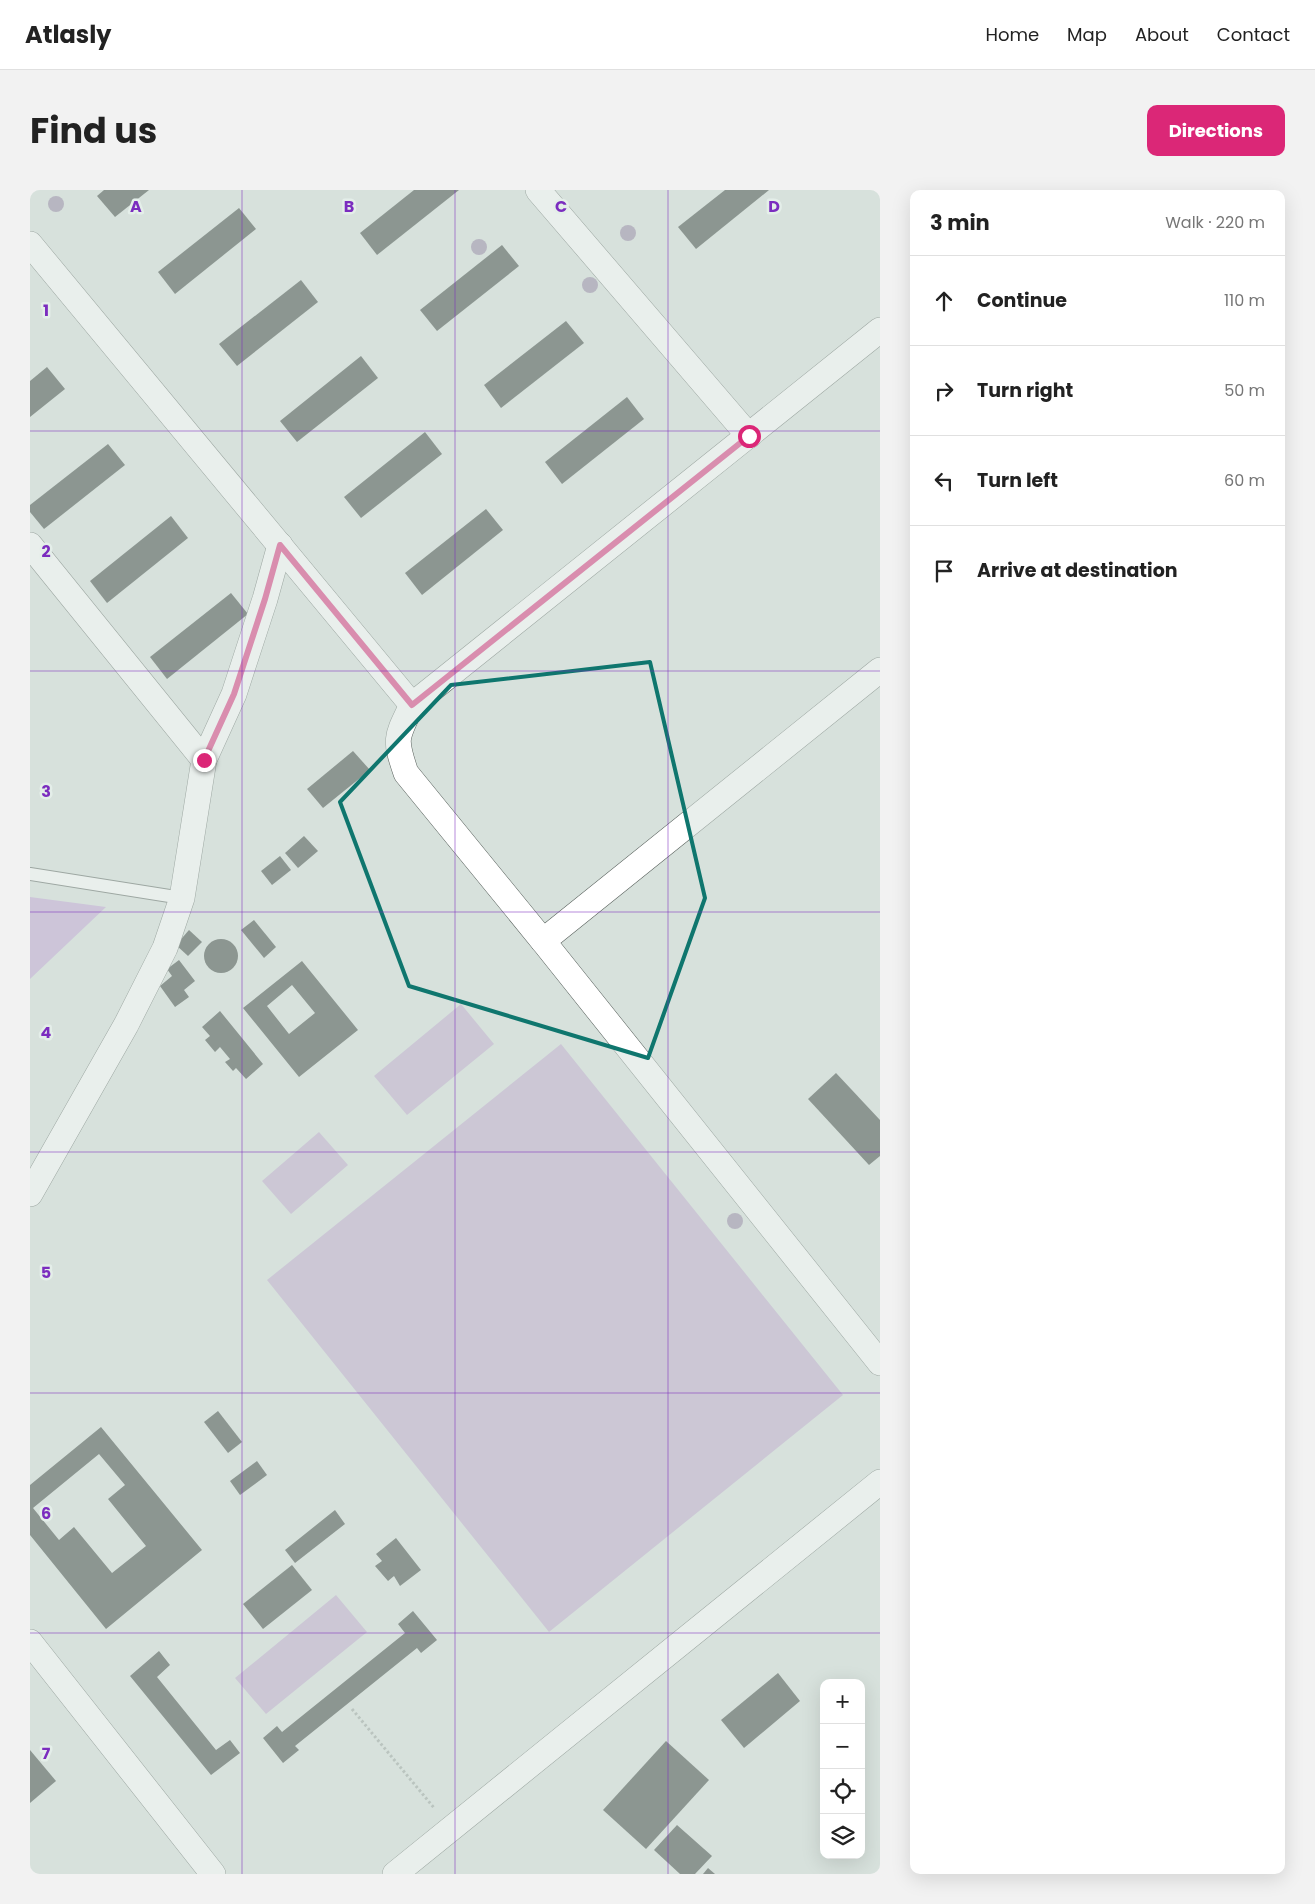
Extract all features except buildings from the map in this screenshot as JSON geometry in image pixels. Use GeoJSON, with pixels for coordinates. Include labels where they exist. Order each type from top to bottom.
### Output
{"type":"FeatureCollection","features":[{"type":"Feature","properties":{"kind":"street"},"geometry":{"type":"LineString","coordinates":[[538,190],[749,436]]}},
{"type":"Feature","properties":{"kind":"street"},"geometry":{"type":"LineString","coordinates":[[30,244],[412,705]]}},
{"type":"Feature","properties":{"kind":"street"},"geometry":{"type":"LineString","coordinates":[[880,330],[412,705],[399,732],[397,748],[406,774],[543,941],[880,1363]]}},
{"type":"Feature","properties":{"kind":"street"},"geometry":{"type":"LineString","coordinates":[[30,545],[204,760]]}},
{"type":"Feature","properties":{"kind":"street"},"geometry":{"type":"LineString","coordinates":[[30,1194],[126,1025],[165,948],[182,898],[204,760],[234,694],[265,599],[280,545]]}},
{"type":"Feature","properties":{"kind":"street"},"geometry":{"type":"LineString","coordinates":[[543,941],[880,670]]}},
{"type":"Feature","properties":{"kind":"street"},"geometry":{"type":"LineString","coordinates":[[394,1874],[880,1482]]}},
{"type":"Feature","properties":{"kind":"street"},"geometry":{"type":"LineString","coordinates":[[30,1642],[212,1874]]}},
{"type":"Feature","properties":{"kind":"lane"},"geometry":{"type":"LineString","coordinates":[[30,874],[182,898]]}},
{"type":"Feature","properties":{"kind":"path"},"geometry":{"type":"LineString","coordinates":[[352,1709],[451,1828]]}},
{"type":"Feature","properties":{"kind":"highlighted area"},"geometry":{"type":"Polygon","coordinates":[[[650,662],[705,898],[648,1058],[409,986],[340,802],[451,685],[650,662]]]}},
{"type":"Feature","properties":{"kind":"shaded area"},"geometry":{"type":"Polygon","coordinates":[[[30,897],[106,907],[30,979],[30,897]]]}},
{"type":"Feature","properties":{"kind":"shaded area"},"geometry":{"type":"Polygon","coordinates":[[[461,1004],[494,1044],[407,1115],[374,1076],[461,1004]]]}},
{"type":"Feature","properties":{"kind":"shaded area"},"geometry":{"type":"Polygon","coordinates":[[[561,1044],[843,1395],[549,1632],[267,1280],[561,1044]]]}},
{"type":"Feature","properties":{"kind":"shaded area"},"geometry":{"type":"Polygon","coordinates":[[[319,1132],[348,1165],[291,1214],[262,1181],[319,1132]]]}},
{"type":"Feature","properties":{"kind":"shaded area"},"geometry":{"type":"Polygon","coordinates":[[[336,1595],[367,1632],[266,1714],[235,1678],[336,1595]]]}},
{"type":"Feature","properties":{"kind":"route"},"geometry":{"type":"LineString","coordinates":[[204,760],[234,694],[265,599],[280,545],[412,705],[749,436]]}}]}
